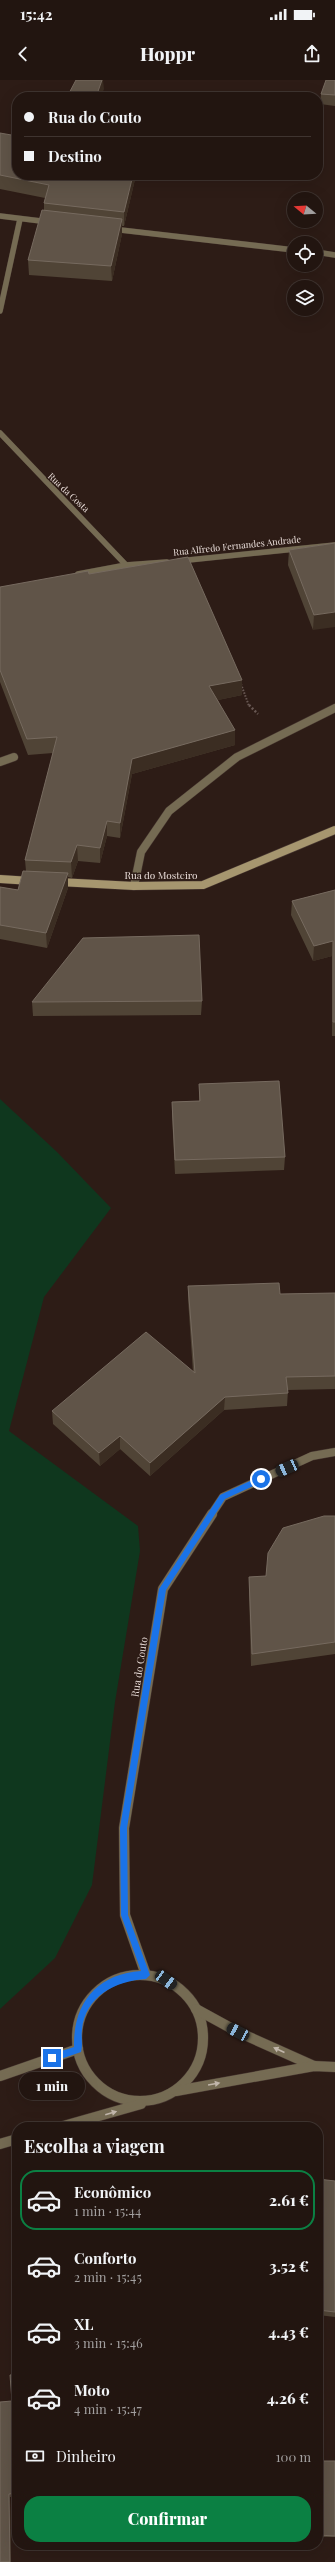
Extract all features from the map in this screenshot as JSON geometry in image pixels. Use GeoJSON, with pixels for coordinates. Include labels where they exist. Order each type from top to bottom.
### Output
{"type":"FeatureCollection","features":[{"type":"Feature","properties":{"kind":"main road","name":"Rua do Mosteiro"},"geometry":{"type":"LineString","coordinates":[[47,882],[134,886],[203,885],[335,830]]}},
{"type":"Feature","properties":{"kind":"main road"},"geometry":{"type":"LineString","coordinates":[[0,879],[39,881]]}},
{"type":"Feature","properties":{"kind":"street"},"geometry":{"type":"LineString","coordinates":[[0,216],[59,223]]}},
{"type":"Feature","properties":{"kind":"street"},"geometry":{"type":"LineString","coordinates":[[0,311],[20,219]]}},
{"type":"Feature","properties":{"kind":"street"},"geometry":{"type":"LineString","coordinates":[[106,229],[287,249]]}},
{"type":"Feature","properties":{"kind":"street"},"geometry":{"type":"LineString","coordinates":[[323,253],[335,254]]}},
{"type":"Feature","properties":{"kind":"street","name":"Rua da Costa"},"geometry":{"type":"LineString","coordinates":[[0,433],[36,474],[95,528],[126,565]]}},
{"type":"Feature","properties":{"kind":"street","name":"Rua Alfredo Fernandes Andrade"},"geometry":{"type":"LineString","coordinates":[[74,574],[126,565],[308,546],[335,545]]}},
{"type":"Feature","properties":{"kind":"street"},"geometry":{"type":"LineString","coordinates":[[134,886],[141,852],[169,811],[237,757],[335,708]]}},
{"type":"Feature","properties":{"kind":"street"},"geometry":{"type":"LineString","coordinates":[[0,762],[14,757]]}},
{"type":"Feature","properties":{"kind":"street","name":"Rua do Couto"},"geometry":{"type":"LineString","coordinates":[[146,1975],[125,1915],[124,1828],[162,1589],[223,1497],[312,1456],[335,1452]]}},
{"type":"Feature","properties":{"kind":"street"},"geometry":{"type":"LineString","coordinates":[[78,2122],[157,2100],[176,2090],[189,2078],[198,2062],[202,2044],[201,2026],[196,2009],[183,1992],[166,1980],[146,1975],[127,1976],[109,1983],[94,1995],[83,2011],[78,2030],[78,2049],[84,2069],[98,2086],[115,2098],[136,2102],[157,2100]]}},
{"type":"Feature","properties":{"kind":"street"},"geometry":{"type":"LineString","coordinates":[[196,2009],[238,2032],[314,2066]]}},
{"type":"Feature","properties":{"kind":"street"},"geometry":{"type":"LineString","coordinates":[[0,2076],[78,2049]]}},
{"type":"Feature","properties":{"kind":"street"},"geometry":{"type":"LineString","coordinates":[[176,2090],[314,2066],[335,2067]]}},
{"type":"Feature","properties":{"kind":"street"},"geometry":{"type":"LineString","coordinates":[[0,2144],[12,2140]]}},
{"type":"Feature","properties":{"kind":"path"},"geometry":{"type":"LineString","coordinates":[[238,678],[250,708],[285,734]]}},
{"type":"Feature","properties":{"kind":"green space"},"geometry":{"type":"Polygon","coordinates":[[[0,1099],[57,1152],[111,1208],[44,1297],[9,1431],[138,1526],[140,1551],[115,1702],[92,1885],[55,1958],[0,2009],[0,1099]]]}},
{"type":"Feature","properties":{"kind":"building"},"geometry":{"type":"Polygon","coordinates":[[[76,80],[102,80],[98,92],[70,92],[76,80]]]}},
{"type":"Feature","properties":{"kind":"building"},"geometry":{"type":"Polygon","coordinates":[[[326,80],[335,80],[335,95],[323,94],[322,92],[326,80]]]}},
{"type":"Feature","properties":{"kind":"building"},"geometry":{"type":"Polygon","coordinates":[[[0,133],[12,135],[12,177],[0,175],[0,133]]]}},
{"type":"Feature","properties":{"kind":"building"},"geometry":{"type":"Polygon","coordinates":[[[24,180],[132,180],[124,212],[44,203],[49,185],[24,180]]]}},
{"type":"Feature","properties":{"kind":"building"},"geometry":{"type":"Polygon","coordinates":[[[42,210],[122,219],[111,266],[28,260],[42,210]]]}},
{"type":"Feature","properties":{"kind":"building"},"geometry":{"type":"Polygon","coordinates":[[[335,543],[335,612],[314,615],[289,550],[335,543]]]}},
{"type":"Feature","properties":{"kind":"building"},"geometry":{"type":"Polygon","coordinates":[[[188,557],[242,680],[209,686],[235,730],[132,759],[120,823],[107,821],[100,848],[77,845],[71,862],[25,860],[57,737],[27,739],[0,670],[0,587],[88,571],[89,574],[188,557]]]}},
{"type":"Feature","properties":{"kind":"building"},"geometry":{"type":"Polygon","coordinates":[[[23,871],[68,873],[46,933],[0,925],[0,887],[18,890],[23,871]]]}},
{"type":"Feature","properties":{"kind":"building"},"geometry":{"type":"Polygon","coordinates":[[[335,890],[335,1022],[333,1022],[333,941],[314,946],[292,901],[335,890]]]}},
{"type":"Feature","properties":{"kind":"building"},"geometry":{"type":"Polygon","coordinates":[[[199,935],[202,1001],[32,1002],[83,938],[199,935]]]}},
{"type":"Feature","properties":{"kind":"building"},"geometry":{"type":"Polygon","coordinates":[[[279,1081],[285,1157],[175,1160],[172,1102],[200,1101],[199,1084],[279,1081]]]}},
{"type":"Feature","properties":{"kind":"building"},"geometry":{"type":"Polygon","coordinates":[[[279,1283],[280,1294],[335,1293],[335,1376],[286,1377],[288,1393],[225,1397],[150,1463],[120,1436],[99,1453],[52,1411],[146,1332],[195,1373],[188,1286],[279,1283]]]}},
{"type":"Feature","properties":{"kind":"building"},"geometry":{"type":"Polygon","coordinates":[[[324,1516],[335,1516],[335,1642],[252,1654],[249,1577],[266,1576],[268,1553],[283,1528],[324,1516]]]}},
{"type":"Feature","properties":{"kind":"building"},"geometry":{"type":"Polygon","coordinates":[[[323,2180],[335,2181],[335,2312],[323,2311],[323,2180]]]}},
{"type":"Feature","properties":{"kind":"building"},"geometry":{"type":"Polygon","coordinates":[[[10,2375],[12,2375],[12,2401],[10,2375]]]}},
{"type":"Feature","properties":{"kind":"building"},"geometry":{"type":"Polygon","coordinates":[[[12,2401],[12,2494],[9,2494],[10,2562],[0,2562],[0,2402],[12,2401]]]}},
{"type":"Feature","properties":{"kind":"building"},"geometry":{"type":"Polygon","coordinates":[[[323,2461],[335,2461],[335,2536],[323,2535],[323,2461]]]}},
{"type":"Feature","properties":{"kind":"route"},"geometry":{"type":"LineString","coordinates":[[52,2058],[78,2049],[78,2030],[83,2011],[94,1995],[109,1983],[118,1979],[127,1976],[146,1975],[125,1915],[124,1828],[162,1589],[223,1497],[261,1479]]}}]}
